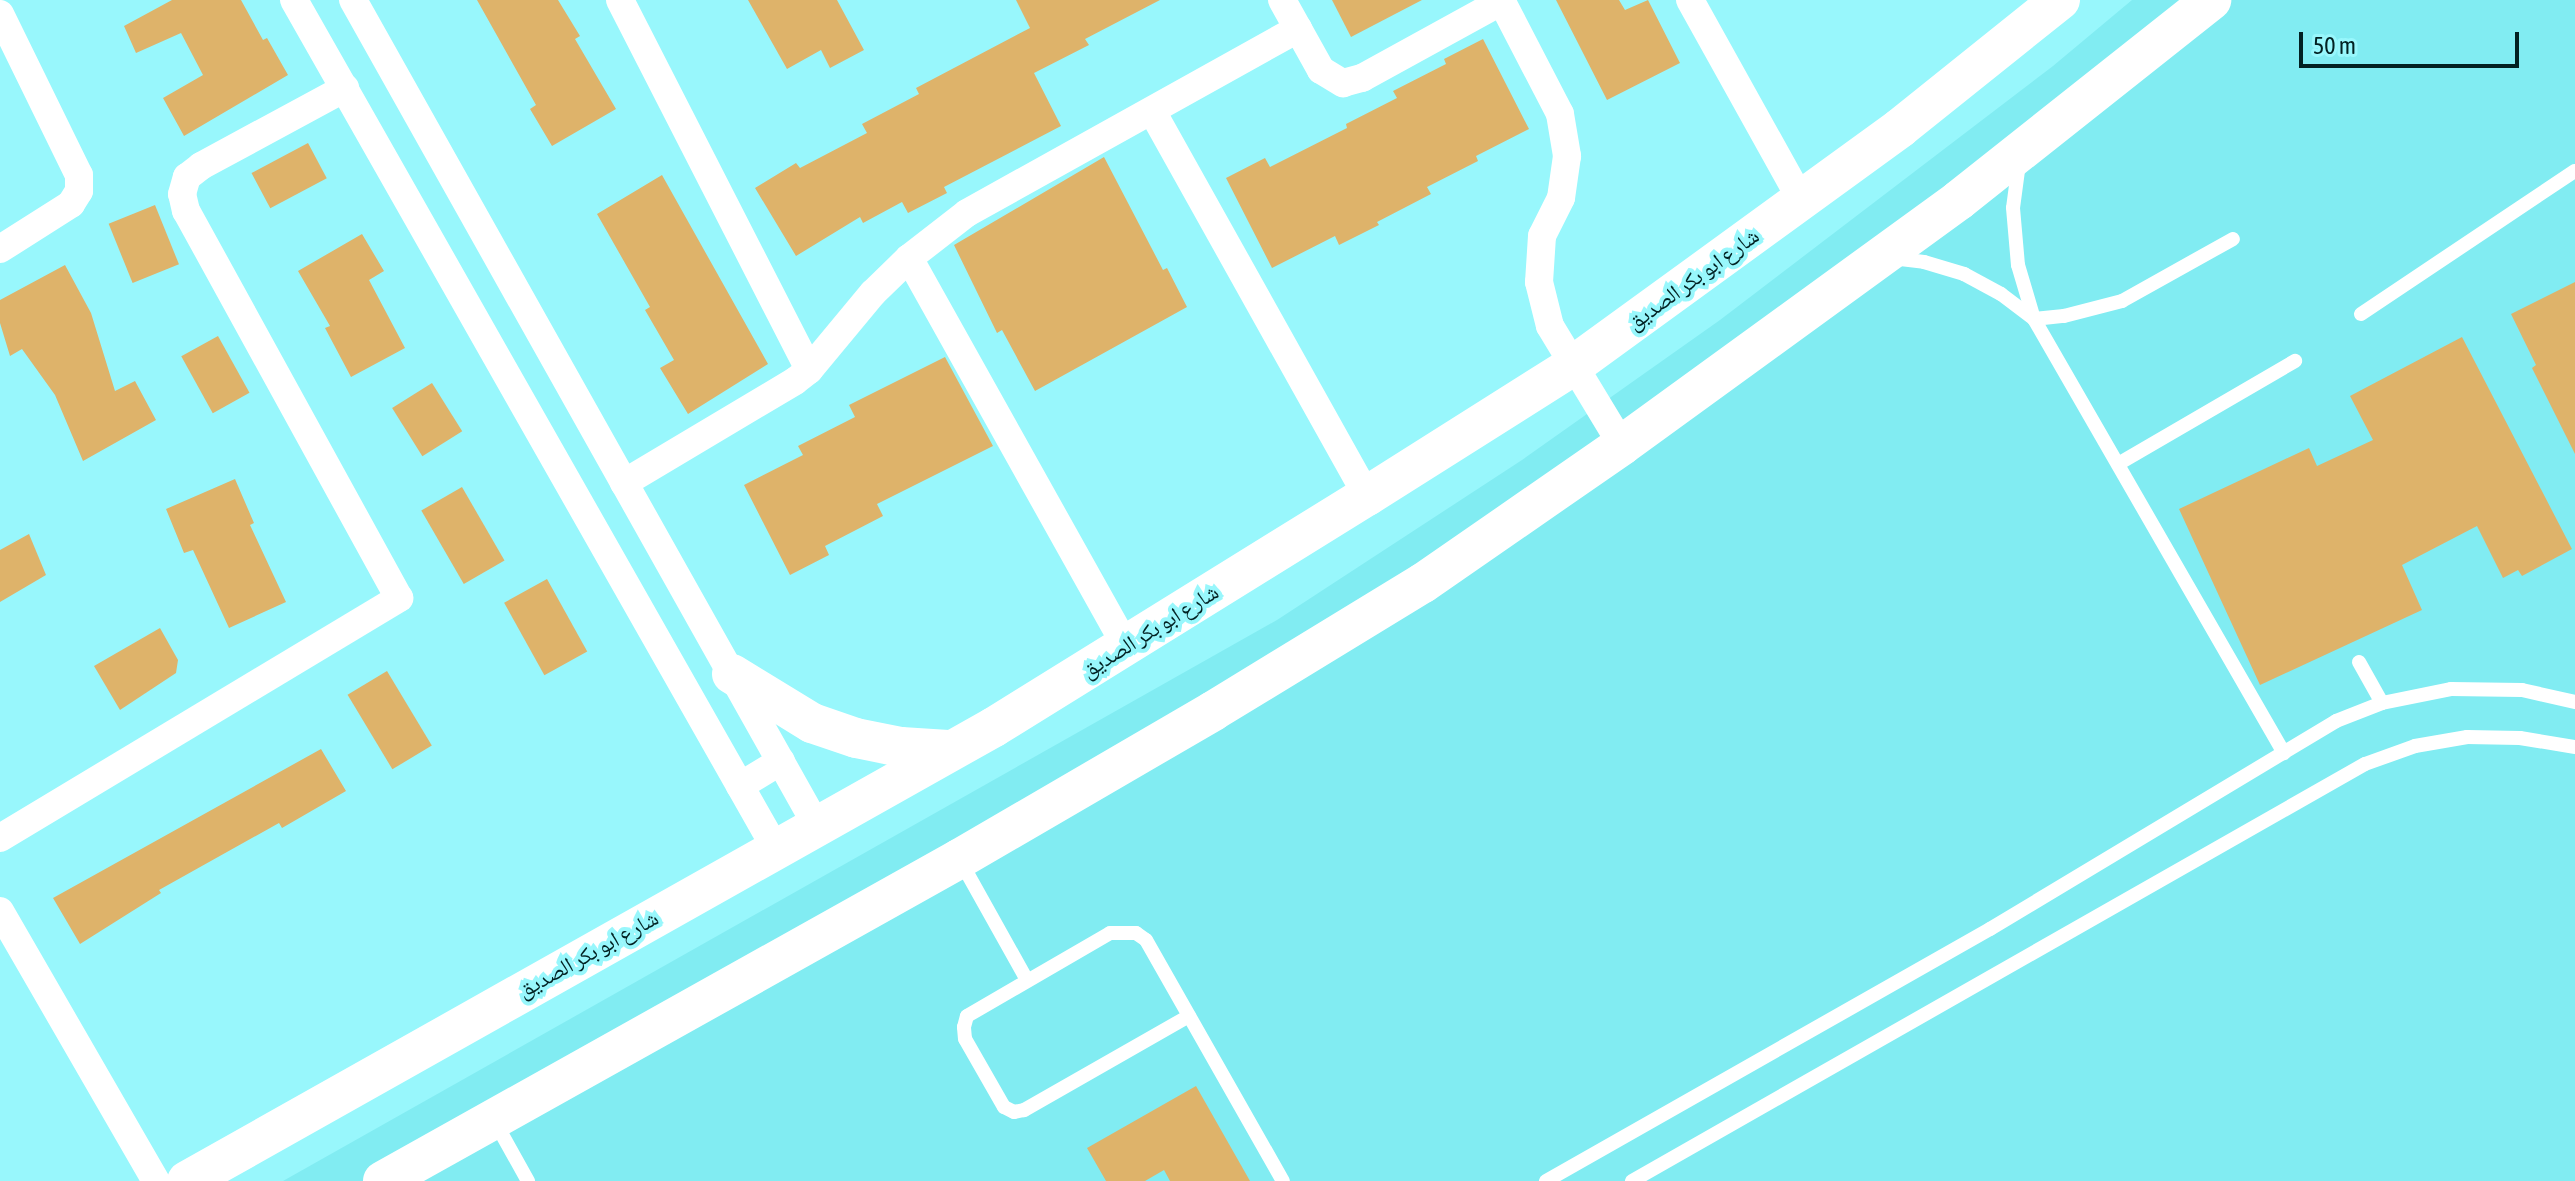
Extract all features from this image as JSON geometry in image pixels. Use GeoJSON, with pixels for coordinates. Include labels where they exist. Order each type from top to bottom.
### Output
{"type":"FeatureCollection","features":[{"type":"Feature","properties":{"kind":"main road","name":"شارع ابو بكر الصديق"},"geometry":{"type":"LineString","coordinates":[[187,1181],[480,1013],[777,851],[948,750],[994,727],[1367,496],[1574,365],[1802,201],[2060,0]]}},
{"type":"Feature","properties":{"kind":"main road"},"geometry":{"type":"LineString","coordinates":[[383,1181],[959,859],[1213,711],[1423,583],[1622,445],[1883,257],[2211,0]]}},
{"type":"Feature","properties":{"kind":"main road"},"geometry":{"type":"LineString","coordinates":[[732,674],[812,723],[901,747],[948,750]]}},
{"type":"Feature","properties":{"kind":"street"},"geometry":{"type":"LineString","coordinates":[[294,0],[777,851]]}},
{"type":"Feature","properties":{"kind":"street"},"geometry":{"type":"LineString","coordinates":[[353,0],[818,828]]}},
{"type":"Feature","properties":{"kind":"street"},"geometry":{"type":"LineString","coordinates":[[620,0],[809,370]]}},
{"type":"Feature","properties":{"kind":"street"},"geometry":{"type":"LineString","coordinates":[[1282,0],[1321,70],[1343,83],[1362,78],[1501,0],[1560,114],[1567,156],[1561,198],[1542,236],[1539,282],[1550,326],[1622,445]]}},
{"type":"Feature","properties":{"kind":"street"},"geometry":{"type":"LineString","coordinates":[[1690,0],[1802,201]]}},
{"type":"Feature","properties":{"kind":"street"},"geometry":{"type":"LineString","coordinates":[[0,14],[79,175],[79,191],[71,204],[0,249]]}},
{"type":"Feature","properties":{"kind":"street"},"geometry":{"type":"LineString","coordinates":[[624,483],[809,370],[839,330],[909,258],[967,213],[1298,29]]}},
{"type":"Feature","properties":{"kind":"street"},"geometry":{"type":"LineString","coordinates":[[0,838],[399,598],[186,211],[182,194],[187,177],[201,166],[345,88]]}},
{"type":"Feature","properties":{"kind":"street"},"geometry":{"type":"LineString","coordinates":[[1152,111],[1367,496]]}},
{"type":"Feature","properties":{"kind":"street"},"geometry":{"type":"LineString","coordinates":[[909,258],[1126,646]]}},
{"type":"Feature","properties":{"kind":"street"},"geometry":{"type":"LineString","coordinates":[[740,786],[781,761]]}},
{"type":"Feature","properties":{"kind":"street"},"geometry":{"type":"LineString","coordinates":[[0,911],[156,1181]]}},
{"type":"Feature","properties":{"kind":"lane"},"geometry":{"type":"LineString","coordinates":[[2020,152],[2013,208],[2018,265],[2034,319],[2284,753]]}},
{"type":"Feature","properties":{"kind":"lane"},"geometry":{"type":"LineString","coordinates":[[2361,314],[2575,171]]}},
{"type":"Feature","properties":{"kind":"lane"},"geometry":{"type":"LineString","coordinates":[[1883,257],[1924,262],[1964,274],[2001,294],[2034,319],[2064,316],[2122,301],[2233,239]]}},
{"type":"Feature","properties":{"kind":"lane"},"geometry":{"type":"LineString","coordinates":[[2118,464],[2295,361]]}},
{"type":"Feature","properties":{"kind":"lane"},"geometry":{"type":"LineString","coordinates":[[2359,662],[2382,703]]}},
{"type":"Feature","properties":{"kind":"lane"},"geometry":{"type":"LineString","coordinates":[[1546,1181],[1990,929],[2336,721],[2382,703],[2451,689],[2522,690],[2575,702]]}},
{"type":"Feature","properties":{"kind":"lane"},"geometry":{"type":"LineString","coordinates":[[1632,1181],[2365,764],[2415,746],[2467,737],[2520,738],[2575,747]]}},
{"type":"Feature","properties":{"kind":"lane"},"geometry":{"type":"LineString","coordinates":[[959,859],[1027,980]]}},
{"type":"Feature","properties":{"kind":"lane"},"geometry":{"type":"LineString","coordinates":[[1189,1016],[1024,1110],[1014,1112],[1004,1107],[965,1039],[964,1027],[967,1016],[1110,933],[1136,933],[1146,940],[1283,1181]]}},
{"type":"Feature","properties":{"kind":"lane"},"geometry":{"type":"LineString","coordinates":[[494,1120],[528,1181]]}},
{"type":"Feature","properties":{"kind":"shaded area"},"geometry":{"type":"Polygon","coordinates":[[[2132,0],[2575,0],[2575,1181],[283,1181],[1277,620],[1522,460],[1720,320],[2053,66],[2132,0]]]}},
{"type":"Feature","properties":{"kind":"building"},"geometry":{"type":"Polygon","coordinates":[[[172,0],[241,0],[263,40],[267,38],[288,75],[184,136],[163,98],[203,75],[181,33],[136,53],[124,26],[172,0]]]}},
{"type":"Feature","properties":{"kind":"building"},"geometry":{"type":"Polygon","coordinates":[[[477,0],[558,0],[580,36],[575,39],[616,109],[552,146],[530,109],[536,105],[477,0]]]}},
{"type":"Feature","properties":{"kind":"building"},"geometry":{"type":"Polygon","coordinates":[[[748,0],[837,0],[864,50],[830,68],[821,50],[787,69],[748,0]]]}},
{"type":"Feature","properties":{"kind":"building"},"geometry":{"type":"Polygon","coordinates":[[[1016,0],[1160,0],[1085,39],[1089,45],[1034,73],[1061,126],[944,187],[947,193],[908,213],[902,202],[863,223],[860,217],[796,256],[755,188],[796,163],[800,168],[867,133],[862,124],[919,94],[916,88],[1030,28],[1016,0]]]}},
{"type":"Feature","properties":{"kind":"building"},"geometry":{"type":"Polygon","coordinates":[[[1332,0],[1422,0],[1351,37],[1332,0]]]}},
{"type":"Feature","properties":{"kind":"building"},"geometry":{"type":"Polygon","coordinates":[[[1556,0],[1619,0],[1625,10],[1648,0],[1680,63],[1607,100],[1556,0]]]}},
{"type":"Feature","properties":{"kind":"building"},"geometry":{"type":"Polygon","coordinates":[[[1483,39],[1529,129],[1476,156],[1478,161],[1427,187],[1431,194],[1377,222],[1379,225],[1339,245],[1335,236],[1272,268],[1226,178],[1265,158],[1270,167],[1347,128],[1346,124],[1397,98],[1393,91],[1446,64],[1444,59],[1483,39]]]}},
{"type":"Feature","properties":{"kind":"building"},"geometry":{"type":"Polygon","coordinates":[[[308,143],[327,178],[270,208],[251,173],[308,143]]]}},
{"type":"Feature","properties":{"kind":"building"},"geometry":{"type":"Polygon","coordinates":[[[1104,157],[1163,270],[1167,268],[1187,307],[1035,391],[1002,330],[997,333],[954,245],[1104,157]]]}},
{"type":"Feature","properties":{"kind":"building"},"geometry":{"type":"Polygon","coordinates":[[[662,175],[768,364],[688,414],[660,368],[674,360],[645,310],[650,307],[597,214],[662,175]]]}},
{"type":"Feature","properties":{"kind":"building"},"geometry":{"type":"Polygon","coordinates":[[[155,205],[179,264],[133,283],[109,224],[155,205]]]}},
{"type":"Feature","properties":{"kind":"building"},"geometry":{"type":"Polygon","coordinates":[[[362,234],[384,271],[369,280],[405,348],[351,377],[325,328],[330,326],[298,271],[362,234]]]}},
{"type":"Feature","properties":{"kind":"building"},"geometry":{"type":"Polygon","coordinates":[[[65,265],[91,313],[115,391],[135,381],[156,420],[83,461],[55,395],[22,349],[10,356],[0,323],[0,300],[65,265]]]}},
{"type":"Feature","properties":{"kind":"building"},"geometry":{"type":"Polygon","coordinates":[[[2575,282],[2575,454],[2532,368],[2536,365],[2511,314],[2575,282]]]}},
{"type":"Feature","properties":{"kind":"building"},"geometry":{"type":"Polygon","coordinates":[[[218,336],[250,393],[213,413],[181,356],[218,336]]]}},
{"type":"Feature","properties":{"kind":"building"},"geometry":{"type":"Polygon","coordinates":[[[2462,337],[2572,549],[2522,576],[2518,570],[2503,578],[2477,526],[2402,565],[2422,610],[2260,685],[2179,509],[2309,448],[2317,466],[2373,440],[2350,396],[2462,337]]]}},
{"type":"Feature","properties":{"kind":"building"},"geometry":{"type":"Polygon","coordinates":[[[945,357],[993,446],[877,504],[883,516],[825,546],[829,555],[790,575],[744,485],[803,455],[798,446],[855,417],[849,405],[945,357]]]}},
{"type":"Feature","properties":{"kind":"building"},"geometry":{"type":"Polygon","coordinates":[[[432,383],[462,431],[422,456],[392,408],[432,383]]]}},
{"type":"Feature","properties":{"kind":"building"},"geometry":{"type":"Polygon","coordinates":[[[235,479],[254,523],[250,525],[286,602],[229,628],[193,550],[184,553],[166,509],[235,479]]]}},
{"type":"Feature","properties":{"kind":"building"},"geometry":{"type":"Polygon","coordinates":[[[462,487],[505,561],[464,584],[421,510],[462,487]]]}},
{"type":"Feature","properties":{"kind":"building"},"geometry":{"type":"Polygon","coordinates":[[[29,534],[46,575],[0,602],[0,550],[29,534]]]}},
{"type":"Feature","properties":{"kind":"building"},"geometry":{"type":"Polygon","coordinates":[[[547,579],[587,652],[544,675],[504,603],[547,579]]]}},
{"type":"Feature","properties":{"kind":"building"},"geometry":{"type":"Polygon","coordinates":[[[160,628],[178,660],[176,673],[120,710],[94,666],[160,628]]]}},
{"type":"Feature","properties":{"kind":"building"},"geometry":{"type":"Polygon","coordinates":[[[387,671],[432,746],[392,769],[348,695],[387,671]]]}},
{"type":"Feature","properties":{"kind":"building"},"geometry":{"type":"Polygon","coordinates":[[[321,749],[346,791],[282,828],[279,823],[159,890],[161,893],[80,944],[53,898],[321,749]]]}},
{"type":"Feature","properties":{"kind":"building"},"geometry":{"type":"Polygon","coordinates":[[[1196,1086],[1250,1181],[1170,1181],[1164,1170],[1145,1181],[1106,1181],[1087,1148],[1196,1086]]]}}]}
